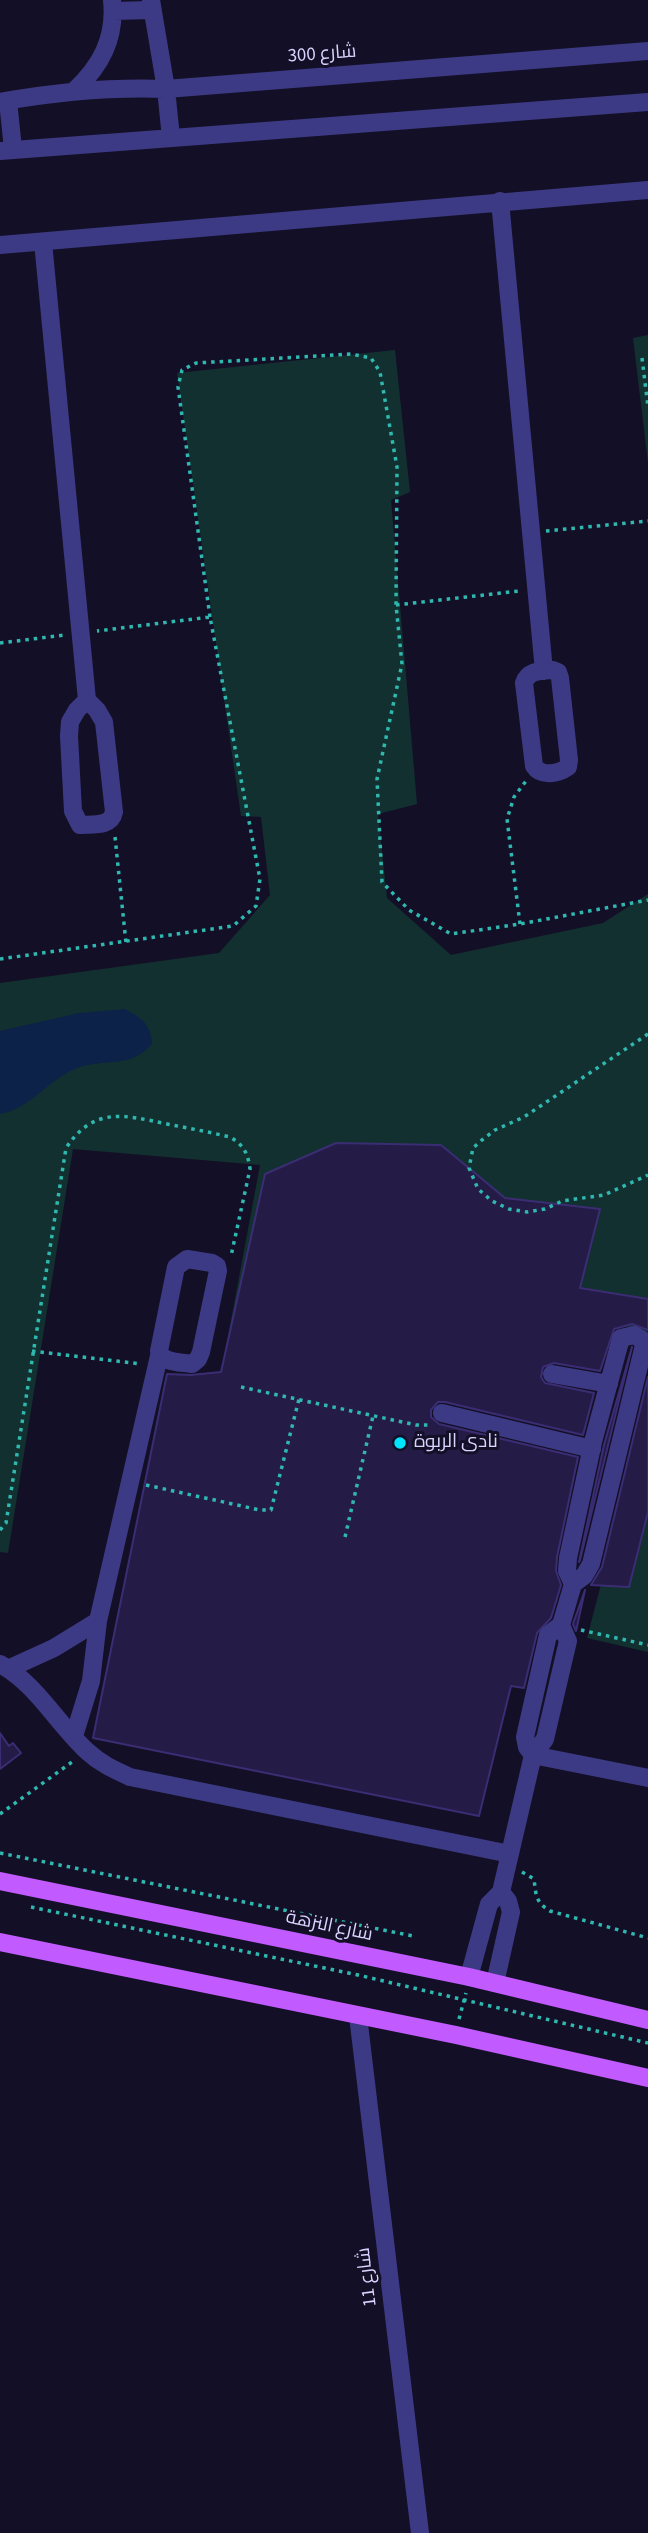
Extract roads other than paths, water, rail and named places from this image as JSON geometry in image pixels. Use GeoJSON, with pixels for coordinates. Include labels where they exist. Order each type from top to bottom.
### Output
{"type":"FeatureCollection","features":[{"type":"Feature","properties":{"kind":"main road","name":"شارع النزهة"},"geometry":{"type":"LineString","coordinates":[[0,1881],[469,1977],[648,2020]]}},
{"type":"Feature","properties":{"kind":"main road"},"geometry":{"type":"LineString","coordinates":[[0,1942],[456,2035],[648,2078]]}},
{"type":"Feature","properties":{"kind":"street"},"geometry":{"type":"LineString","coordinates":[[74,91],[91,75],[103,55],[111,34],[113,5],[151,5],[166,89],[171,138]]}},
{"type":"Feature","properties":{"kind":"street","name":"شارع 300"},"geometry":{"type":"LineString","coordinates":[[4,102],[74,91],[166,89],[648,51]]}},
{"type":"Feature","properties":{"kind":"street"},"geometry":{"type":"LineString","coordinates":[[4,102],[7,150],[648,102]]}},
{"type":"Feature","properties":{"kind":"street"},"geometry":{"type":"LineString","coordinates":[[0,245],[648,190]]}},
{"type":"Feature","properties":{"kind":"street"},"geometry":{"type":"LineString","coordinates":[[500,201],[544,671]]}},
{"type":"Feature","properties":{"kind":"street"},"geometry":{"type":"LineString","coordinates":[[43,242],[87,701],[97,710],[107,735],[113,818],[108,822],[80,825],[72,811],[70,722],[77,710],[87,701]]}},
{"type":"Feature","properties":{"kind":"street"},"geometry":{"type":"LineString","coordinates":[[544,671],[558,672],[560,678],[569,760],[568,767],[562,771],[543,774],[534,766],[524,683],[526,677],[532,673],[544,671]]}},
{"type":"Feature","properties":{"kind":"street"},"geometry":{"type":"LineString","coordinates":[[74,1736],[91,1681],[98,1621],[158,1361],[176,1267],[187,1259],[212,1263],[218,1270],[198,1359],[192,1364],[164,1359],[158,1361]]}},
{"type":"Feature","properties":{"kind":"street"},"geometry":{"type":"LineString","coordinates":[[573,1584],[567,1572],[568,1558],[593,1446],[621,1338],[635,1335],[644,1345],[591,1564],[584,1576],[573,1584],[561,1625],[548,1635],[525,1737],[527,1747],[533,1755],[648,1778]]}},
{"type":"Feature","properties":{"kind":"street"},"geometry":{"type":"LineString","coordinates":[[552,1374],[609,1384]]}},
{"type":"Feature","properties":{"kind":"street"},"geometry":{"type":"LineString","coordinates":[[442,1413],[593,1446],[620,1448]]}},
{"type":"Feature","properties":{"kind":"street"},"geometry":{"type":"LineString","coordinates":[[98,1621],[54,1648],[4,1666],[43,1701],[87,1751],[107,1767],[130,1777],[508,1861]]}},
{"type":"Feature","properties":{"kind":"street"},"geometry":{"type":"LineString","coordinates":[[469,1977],[489,1904],[501,1892],[533,1755]]}},
{"type":"Feature","properties":{"kind":"street"},"geometry":{"type":"LineString","coordinates":[[495,1983],[511,1912],[508,1901],[501,1892]]}},
{"type":"Feature","properties":{"kind":"street","name":"شارع 11"},"geometry":{"type":"LineString","coordinates":[[358,2016],[420,2533]]}},
{"type":"Feature","properties":{"kind":"water"},"geometry":{"type":"Polygon","coordinates":[[[125,1009],[148,1027],[152,1044],[144,1052],[125,1060],[75,1069],[21,1106],[0,1114],[0,1031],[79,1013],[125,1009]]]}},
{"type":"Feature","properties":{"kind":"place","name":"نادى الربوة"},"geometry":{"type":"Point","coordinates":[400,1443]}}]}
